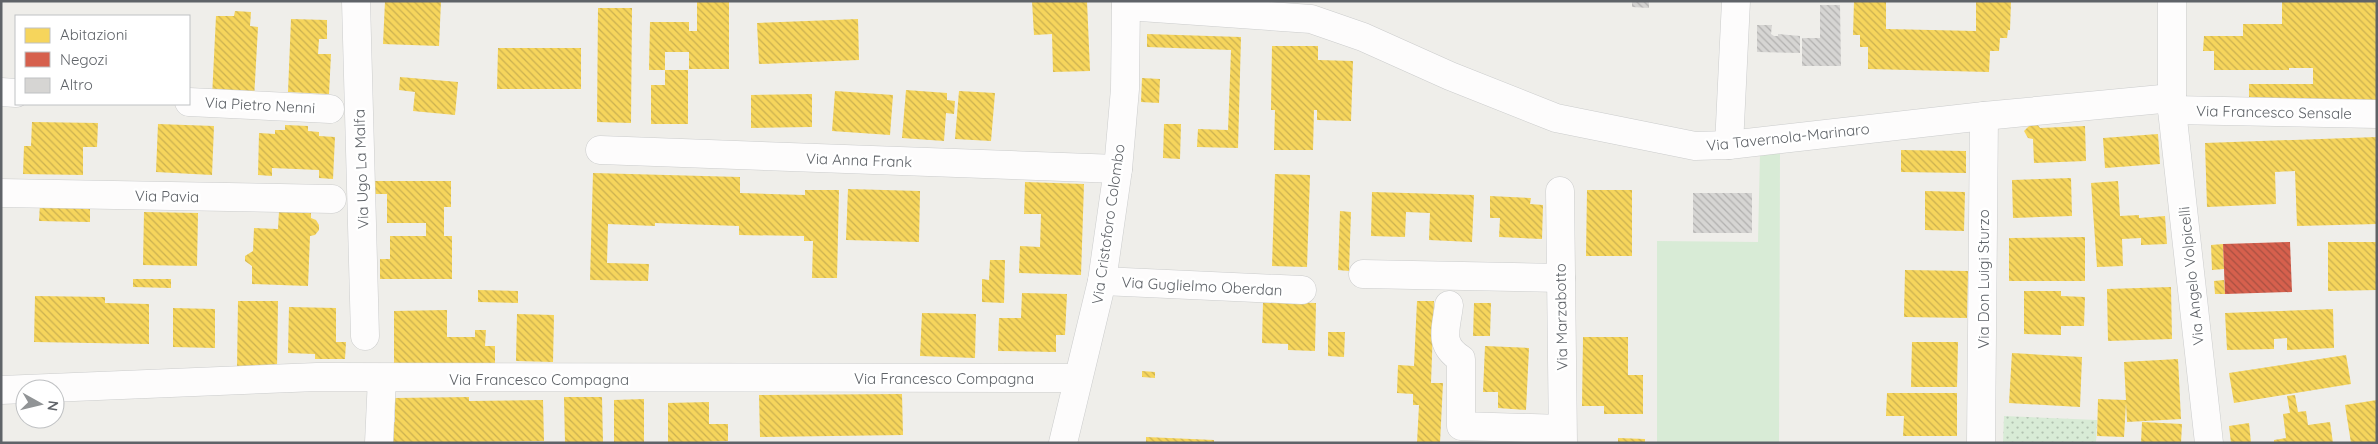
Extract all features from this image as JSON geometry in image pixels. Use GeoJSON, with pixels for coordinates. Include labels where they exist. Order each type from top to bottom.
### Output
{"type":"FeatureCollection","features":[{"type":"Feature","properties":{"kind":"street","name":"Via Ugo La Malfa"},"geometry":{"type":"LineString","coordinates":[[356,1],[365,336]]}},
{"type":"Feature","properties":{"kind":"street"},"geometry":{"type":"LineString","coordinates":[[1728,145],[1736,1]]}},
{"type":"Feature","properties":{"kind":"street","name":"Via Angelo Volpicelli"},"geometry":{"type":"LineString","coordinates":[[2172,1],[2172,104],[2209,443]]}},
{"type":"Feature","properties":{"kind":"street","name":"Via Tavernola-Marinaro"},"geometry":{"type":"LineString","coordinates":[[1126,4],[1311,19],[1363,37],[1450,76],[1556,118],[1695,146],[1728,145],[1984,116],[2172,104]]}},
{"type":"Feature","properties":{"kind":"street","name":"Via Cristoforo Colombo"},"geometry":{"type":"LineString","coordinates":[[1063,443],[1102,281],[1118,169],[1125,89],[1126,4]]}},
{"type":"Feature","properties":{"kind":"street"},"geometry":{"type":"LineString","coordinates":[[1,92],[15,93]]}},
{"type":"Feature","properties":{"kind":"street","name":"Via Pietro Nenni"},"geometry":{"type":"LineString","coordinates":[[190,102],[330,109]]}},
{"type":"Feature","properties":{"kind":"street","name":"Via Francesco Sensale"},"geometry":{"type":"LineString","coordinates":[[2172,104],[2377,114]]}},
{"type":"Feature","properties":{"kind":"street","name":"Via Don Luigi Sturzo"},"geometry":{"type":"LineString","coordinates":[[1981,443],[1984,116]]}},
{"type":"Feature","properties":{"kind":"street","name":"Via Anna Frank"},"geometry":{"type":"LineString","coordinates":[[600,150],[1118,169]]}},
{"type":"Feature","properties":{"kind":"street","name":"Via Marzabotto"},"geometry":{"type":"LineString","coordinates":[[1560,191],[1562,436]]}},
{"type":"Feature","properties":{"kind":"street","name":"Via Pavia"},"geometry":{"type":"LineString","coordinates":[[1,193],[332,199]]}},
{"type":"Feature","properties":{"kind":"street"},"geometry":{"type":"LineString","coordinates":[[1362,274],[1561,278]]}},
{"type":"Feature","properties":{"kind":"street","name":"Via Guglielmo Oberdan"},"geometry":{"type":"LineString","coordinates":[[1102,281],[1302,290]]}},
{"type":"Feature","properties":{"kind":"street"},"geometry":{"type":"LineString","coordinates":[[1449,305],[1445,344],[1451,352],[1461,359],[1461,426],[1562,436]]}},
{"type":"Feature","properties":{"kind":"street","name":"Via Francesco Compagna"},"geometry":{"type":"LineString","coordinates":[[1,390],[317,376],[382,378],[1078,378]]}},
{"type":"Feature","properties":{"kind":"street"},"geometry":{"type":"LineString","coordinates":[[379,443],[382,378]]}},
{"type":"Feature","properties":{"kind":"green space"},"geometry":{"type":"Polygon","coordinates":[[[1780,151],[1779,443],[1657,443],[1657,241],[1758,242],[1760,152],[1780,151]]]}},
{"type":"Feature","properties":{"kind":"green space"},"geometry":{"type":"Polygon","coordinates":[[[2004,416],[2097,420],[2096,443],[2003,443],[2004,416]]]}},
{"type":"Feature","properties":{"kind":"building: Abitazioni"},"geometry":{"type":"Polygon","coordinates":[[[385,1],[441,1],[439,46],[383,44],[385,1]]]}},
{"type":"Feature","properties":{"kind":"building: Abitazioni"},"geometry":{"type":"Polygon","coordinates":[[[697,1],[729,1],[729,69],[689,69],[689,52],[665,52],[665,70],[649,70],[650,22],[689,22],[689,31],[697,31],[697,1]]]}},
{"type":"Feature","properties":{"kind":"building: Abitazioni"},"geometry":{"type":"Polygon","coordinates":[[[1032,1],[1087,1],[1090,71],[1053,72],[1052,34],[1034,35],[1032,1]]]}},
{"type":"Feature","properties":{"kind":"building: Abitazioni"},"geometry":{"type":"Polygon","coordinates":[[[1854,1],[1886,1],[1886,29],[1976,31],[1976,1],[2011,1],[2010,30],[2008,30],[2007,38],[2000,38],[1999,51],[1990,51],[1989,72],[1868,69],[1868,47],[1860,47],[1860,35],[1853,35],[1854,1]]]}},
{"type":"Feature","properties":{"kind":"building: Abitazioni"},"geometry":{"type":"Polygon","coordinates":[[[2282,1],[2377,1],[2377,102],[2249,102],[2249,84],[2313,84],[2313,68],[2289,68],[2289,70],[2214,70],[2214,51],[2203,51],[2204,36],[2243,36],[2243,24],[2282,24],[2282,1]]]}},
{"type":"Feature","properties":{"kind":"building: Abitazioni"},"geometry":{"type":"Polygon","coordinates":[[[598,8],[632,8],[631,123],[597,122],[598,8]]]}},
{"type":"Feature","properties":{"kind":"building: Abitazioni"},"geometry":{"type":"Polygon","coordinates":[[[235,11],[251,12],[250,26],[258,27],[254,99],[212,97],[216,16],[234,16],[235,11]]]}},
{"type":"Feature","properties":{"kind":"building: Abitazioni"},"geometry":{"type":"Polygon","coordinates":[[[291,19],[327,20],[327,39],[319,39],[318,54],[331,54],[329,94],[288,92],[291,19]]]}},
{"type":"Feature","properties":{"kind":"building: Abitazioni"},"geometry":{"type":"Polygon","coordinates":[[[858,19],[859,60],[759,64],[757,23],[858,19]]]}},
{"type":"Feature","properties":{"kind":"building: Abitazioni"},"geometry":{"type":"Polygon","coordinates":[[[1147,34],[1241,37],[1238,148],[1197,147],[1198,129],[1228,130],[1231,50],[1147,47],[1147,34]]]}},
{"type":"Feature","properties":{"kind":"building: Abitazioni"},"geometry":{"type":"Polygon","coordinates":[[[1272,46],[1318,46],[1318,60],[1353,61],[1351,121],[1317,120],[1317,110],[1314,110],[1313,150],[1274,150],[1275,110],[1271,110],[1272,46]]]}},
{"type":"Feature","properties":{"kind":"building: Abitazioni"},"geometry":{"type":"Polygon","coordinates":[[[498,48],[581,48],[581,89],[497,89],[498,48]]]}},
{"type":"Feature","properties":{"kind":"building: Abitazioni"},"geometry":{"type":"Polygon","coordinates":[[[665,70],[688,70],[688,124],[651,124],[651,85],[665,85],[665,70]]]}},
{"type":"Feature","properties":{"kind":"building: Abitazioni"},"geometry":{"type":"Polygon","coordinates":[[[400,77],[458,82],[455,115],[413,111],[415,92],[399,90],[400,77]]]}},
{"type":"Feature","properties":{"kind":"building: Abitazioni"},"geometry":{"type":"Polygon","coordinates":[[[1142,78],[1160,79],[1159,103],[1141,102],[1142,78]]]}},
{"type":"Feature","properties":{"kind":"building: Abitazioni"},"geometry":{"type":"Polygon","coordinates":[[[906,90],[947,93],[947,100],[955,101],[954,114],[946,113],[944,141],[902,138],[906,90]]]}},
{"type":"Feature","properties":{"kind":"building: Abitazioni"},"geometry":{"type":"Polygon","coordinates":[[[835,91],[893,95],[890,135],[832,131],[835,91]]]}},
{"type":"Feature","properties":{"kind":"building: Abitazioni"},"geometry":{"type":"Polygon","coordinates":[[[959,91],[995,93],[991,141],[955,139],[959,91]]]}},
{"type":"Feature","properties":{"kind":"building: Abitazioni"},"geometry":{"type":"Polygon","coordinates":[[[812,94],[812,127],[751,128],[751,95],[812,94]]]}},
{"type":"Feature","properties":{"kind":"building: Abitazioni"},"geometry":{"type":"Polygon","coordinates":[[[32,122],[98,123],[97,147],[83,147],[83,175],[23,174],[24,146],[31,146],[32,122]]]}},
{"type":"Feature","properties":{"kind":"building: Abitazioni"},"geometry":{"type":"Polygon","coordinates":[[[158,124],[214,126],[212,175],[156,172],[158,124]]]}},
{"type":"Feature","properties":{"kind":"building: Abitazioni"},"geometry":{"type":"Polygon","coordinates":[[[1164,124],[1181,124],[1180,159],[1163,158],[1164,124]]]}},
{"type":"Feature","properties":{"kind":"building: Abitazioni"},"geometry":{"type":"Polygon","coordinates":[[[2037,124],[2040,128],[2085,126],[2086,161],[2034,163],[2033,139],[2028,138],[2024,131],[2029,126],[2037,124]]]}},
{"type":"Feature","properties":{"kind":"building: Abitazioni"},"geometry":{"type":"Polygon","coordinates":[[[285,125],[308,126],[308,131],[319,132],[319,136],[335,137],[333,179],[319,178],[319,170],[272,168],[272,176],[258,175],[259,133],[275,134],[275,130],[285,130],[285,125]]]}},
{"type":"Feature","properties":{"kind":"building: Abitazioni"},"geometry":{"type":"Polygon","coordinates":[[[2158,134],[2160,164],[2105,168],[2103,138],[2158,134]]]}},
{"type":"Feature","properties":{"kind":"building: Abitazioni"},"geometry":{"type":"Polygon","coordinates":[[[2377,137],[2377,224],[2297,226],[2295,171],[2275,172],[2276,204],[2207,207],[2205,143],[2377,137]]]}},
{"type":"Feature","properties":{"kind":"building: Abitazioni"},"geometry":{"type":"Polygon","coordinates":[[[1901,150],[1966,151],[1966,173],[1901,172],[1901,150]]]}},
{"type":"Feature","properties":{"kind":"building: Abitazioni"},"geometry":{"type":"Polygon","coordinates":[[[593,173],[740,177],[740,193],[805,195],[805,190],[839,190],[837,278],[812,278],[813,241],[804,241],[804,236],[739,235],[739,226],[655,223],[655,226],[608,224],[607,263],[649,264],[648,281],[590,280],[593,173]]]}},
{"type":"Feature","properties":{"kind":"building: Abitazioni"},"geometry":{"type":"Polygon","coordinates":[[[1275,174],[1310,175],[1307,267],[1272,266],[1275,174]]]}},
{"type":"Feature","properties":{"kind":"building: Abitazioni"},"geometry":{"type":"Polygon","coordinates":[[[2071,178],[2072,216],[2013,218],[2012,180],[2071,178]]]}},
{"type":"Feature","properties":{"kind":"building: Abitazioni"},"geometry":{"type":"Polygon","coordinates":[[[375,181],[451,181],[451,207],[444,207],[444,236],[452,236],[452,279],[380,279],[380,259],[390,259],[390,236],[426,236],[426,223],[387,223],[387,194],[375,194],[375,181]]]}},
{"type":"Feature","properties":{"kind":"building: Abitazioni"},"geometry":{"type":"Polygon","coordinates":[[[2118,181],[2120,216],[2139,215],[2139,218],[2165,216],[2167,244],[2141,245],[2141,238],[2122,239],[2123,266],[2097,267],[2091,183],[2118,181]]]}},
{"type":"Feature","properties":{"kind":"building: Abitazioni"},"geometry":{"type":"Polygon","coordinates":[[[1025,182],[1084,184],[1081,275],[1019,273],[1020,246],[1040,247],[1041,214],[1024,214],[1025,182]]]}},
{"type":"Feature","properties":{"kind":"building: Abitazioni"},"geometry":{"type":"Polygon","coordinates":[[[848,189],[920,191],[919,242],[846,240],[848,189]]]}},
{"type":"Feature","properties":{"kind":"building: Abitazioni"},"geometry":{"type":"Polygon","coordinates":[[[1587,190],[1632,190],[1632,256],[1586,256],[1587,190]]]}},
{"type":"Feature","properties":{"kind":"building: Abitazioni"},"geometry":{"type":"Polygon","coordinates":[[[1925,191],[1965,192],[1964,231],[1925,230],[1925,191]]]}},
{"type":"Feature","properties":{"kind":"building: Abitazioni"},"geometry":{"type":"Polygon","coordinates":[[[1372,192],[1474,195],[1472,242],[1429,240],[1430,213],[1406,212],[1405,237],[1371,236],[1372,192]]]}},
{"type":"Feature","properties":{"kind":"building: Abitazioni"},"geometry":{"type":"Polygon","coordinates":[[[1490,196],[1531,198],[1530,204],[1543,205],[1542,239],[1499,237],[1500,218],[1490,218],[1490,196]]]}},
{"type":"Feature","properties":{"kind":"building: Abitazioni"},"geometry":{"type":"Polygon","coordinates":[[[40,204],[90,205],[90,222],[39,221],[40,204]]]}},
{"type":"Feature","properties":{"kind":"building: Abitazioni"},"geometry":{"type":"Polygon","coordinates":[[[279,211],[311,212],[311,218],[316,220],[319,225],[319,230],[315,235],[310,236],[308,286],[252,284],[252,266],[245,261],[245,256],[253,251],[254,228],[278,229],[279,211]]]}},
{"type":"Feature","properties":{"kind":"building: Abitazioni"},"geometry":{"type":"Polygon","coordinates":[[[1340,211],[1351,212],[1349,271],[1338,270],[1340,211]]]}},
{"type":"Feature","properties":{"kind":"building: Abitazioni"},"geometry":{"type":"Polygon","coordinates":[[[144,212],[198,213],[197,266],[143,265],[144,212]]]}},
{"type":"Feature","properties":{"kind":"building: Abitazioni"},"geometry":{"type":"Polygon","coordinates":[[[2085,237],[2085,281],[2009,281],[2009,238],[2085,237]]]}},
{"type":"Feature","properties":{"kind":"building: Abitazioni"},"geometry":{"type":"Polygon","coordinates":[[[2328,242],[2377,242],[2377,290],[2328,291],[2328,242]]]}},
{"type":"Feature","properties":{"kind":"building: Abitazioni"},"geometry":{"type":"Polygon","coordinates":[[[2223,244],[2224,269],[2212,270],[2211,245],[2223,244]]]}},
{"type":"Feature","properties":{"kind":"building: Abitazioni"},"geometry":{"type":"Polygon","coordinates":[[[990,260],[1005,260],[1004,303],[982,302],[982,279],[989,280],[990,260]]]}},
{"type":"Feature","properties":{"kind":"building: Abitazioni"},"geometry":{"type":"Polygon","coordinates":[[[1905,270],[1968,271],[1967,318],[1904,317],[1905,270]]]}},
{"type":"Feature","properties":{"kind":"building: Abitazioni"},"geometry":{"type":"Polygon","coordinates":[[[133,279],[171,279],[171,288],[133,287],[133,279]]]}},
{"type":"Feature","properties":{"kind":"building: Abitazioni"},"geometry":{"type":"Polygon","coordinates":[[[2224,280],[2225,294],[2215,294],[2214,281],[2224,280]]]}},
{"type":"Feature","properties":{"kind":"building: Abitazioni"},"geometry":{"type":"Polygon","coordinates":[[[2171,287],[2172,339],[2108,341],[2107,289],[2171,287]]]}},
{"type":"Feature","properties":{"kind":"building: Abitazioni"},"geometry":{"type":"Polygon","coordinates":[[[478,290],[518,291],[518,303],[478,302],[478,290]]]}},
{"type":"Feature","properties":{"kind":"building: Abitazioni"},"geometry":{"type":"Polygon","coordinates":[[[2024,291],[2061,291],[2061,296],[2085,297],[2084,326],[2061,326],[2061,335],[2024,334],[2024,291]]]}},
{"type":"Feature","properties":{"kind":"building: Abitazioni"},"geometry":{"type":"Polygon","coordinates":[[[1022,293],[1067,294],[1065,335],[1056,335],[1056,352],[998,351],[999,318],[1021,318],[1022,293]]]}},
{"type":"Feature","properties":{"kind":"building: Abitazioni"},"geometry":{"type":"Polygon","coordinates":[[[35,296],[105,297],[105,303],[149,304],[149,344],[34,342],[35,296]]]}},
{"type":"Feature","properties":{"kind":"building: Abitazioni"},"geometry":{"type":"Polygon","coordinates":[[[238,301],[278,301],[277,369],[237,369],[238,301]]]}},
{"type":"Feature","properties":{"kind":"building: Abitazioni"},"geometry":{"type":"Polygon","coordinates":[[[1417,301],[1434,301],[1431,383],[1443,383],[1440,443],[1417,443],[1419,405],[1413,405],[1413,394],[1397,393],[1398,365],[1414,366],[1417,301]]]}},
{"type":"Feature","properties":{"kind":"building: Abitazioni"},"geometry":{"type":"Polygon","coordinates":[[[1263,302],[1316,303],[1315,351],[1288,350],[1288,344],[1262,343],[1263,302]]]}},
{"type":"Feature","properties":{"kind":"building: Abitazioni"},"geometry":{"type":"Polygon","coordinates":[[[1474,303],[1491,303],[1490,336],[1473,336],[1474,303]]]}},
{"type":"Feature","properties":{"kind":"building: Abitazioni"},"geometry":{"type":"Polygon","coordinates":[[[289,307],[336,308],[336,342],[346,342],[345,359],[315,359],[315,354],[288,353],[289,307]]]}},
{"type":"Feature","properties":{"kind":"building: Abitazioni"},"geometry":{"type":"Polygon","coordinates":[[[173,308],[215,309],[215,348],[173,347],[173,308]]]}},
{"type":"Feature","properties":{"kind":"building: Abitazioni"},"geometry":{"type":"Polygon","coordinates":[[[2333,309],[2334,348],[2287,350],[2287,338],[2274,339],[2274,349],[2227,350],[2225,313],[2333,309]]]}},
{"type":"Feature","properties":{"kind":"building: Abitazioni"},"geometry":{"type":"Polygon","coordinates":[[[447,310],[447,337],[475,337],[475,330],[486,330],[485,346],[495,346],[495,364],[394,364],[394,311],[447,310]]]}},
{"type":"Feature","properties":{"kind":"building: Abitazioni"},"geometry":{"type":"Polygon","coordinates":[[[922,313],[976,314],[975,358],[920,356],[922,313]]]}},
{"type":"Feature","properties":{"kind":"building: Abitazioni"},"geometry":{"type":"Polygon","coordinates":[[[517,314],[554,315],[553,362],[516,361],[517,314]]]}},
{"type":"Feature","properties":{"kind":"building: Abitazioni"},"geometry":{"type":"Polygon","coordinates":[[[1328,332],[1345,332],[1344,357],[1328,356],[1328,332]]]}},
{"type":"Feature","properties":{"kind":"building: Abitazioni"},"geometry":{"type":"Polygon","coordinates":[[[1583,337],[1628,337],[1628,375],[1643,375],[1643,414],[1604,414],[1604,406],[1582,406],[1583,337]]]}},
{"type":"Feature","properties":{"kind":"building: Abitazioni"},"geometry":{"type":"Polygon","coordinates":[[[1912,342],[1958,342],[1957,387],[1911,387],[1912,342]]]}},
{"type":"Feature","properties":{"kind":"building: Abitazioni"},"geometry":{"type":"Polygon","coordinates":[[[1485,346],[1529,348],[1526,410],[1498,408],[1498,392],[1483,392],[1485,346]]]}},
{"type":"Feature","properties":{"kind":"building: Abitazioni"},"geometry":{"type":"Polygon","coordinates":[[[2012,353],[2082,357],[2080,407],[2009,403],[2012,353]]]}},
{"type":"Feature","properties":{"kind":"building: Abitazioni"},"geometry":{"type":"Polygon","coordinates":[[[2346,355],[2351,384],[2234,403],[2229,373],[2346,355]]]}},
{"type":"Feature","properties":{"kind":"building: Abitazioni"},"geometry":{"type":"Polygon","coordinates":[[[2178,359],[2181,419],[2127,422],[2126,403],[2124,437],[2097,436],[2098,399],[2126,400],[2124,362],[2178,359]]]}},
{"type":"Feature","properties":{"kind":"building: Abitazioni"},"geometry":{"type":"Polygon","coordinates":[[[1142,371],[1155,372],[1155,378],[1142,377],[1142,371]]]}},
{"type":"Feature","properties":{"kind":"building: Abitazioni"},"geometry":{"type":"Polygon","coordinates":[[[1887,393],[1957,393],[1957,436],[1903,436],[1904,416],[1886,416],[1887,393]]]}},
{"type":"Feature","properties":{"kind":"building: Abitazioni"},"geometry":{"type":"Polygon","coordinates":[[[902,394],[903,435],[760,437],[759,395],[902,394]]]}},
{"type":"Feature","properties":{"kind":"building: Abitazioni"},"geometry":{"type":"Polygon","coordinates":[[[2295,395],[2298,412],[2306,411],[2308,425],[2330,422],[2333,443],[2274,443],[2274,440],[2286,438],[2283,414],[2290,413],[2287,396],[2295,395]]]}},
{"type":"Feature","properties":{"kind":"building: Abitazioni"},"geometry":{"type":"Polygon","coordinates":[[[469,397],[469,401],[543,400],[544,441],[389,443],[388,422],[395,422],[395,398],[469,397]]]}},
{"type":"Feature","properties":{"kind":"building: Abitazioni"},"geometry":{"type":"Polygon","coordinates":[[[564,397],[602,397],[603,443],[565,443],[564,397]]]}},
{"type":"Feature","properties":{"kind":"building: Abitazioni"},"geometry":{"type":"Polygon","coordinates":[[[644,399],[644,443],[614,443],[614,400],[644,399]]]}},
{"type":"Feature","properties":{"kind":"building: Abitazioni"},"geometry":{"type":"Polygon","coordinates":[[[2377,400],[2377,443],[2351,443],[2345,405],[2377,400]]]}},
{"type":"Feature","properties":{"kind":"building: Abitazioni"},"geometry":{"type":"Polygon","coordinates":[[[709,402],[709,424],[728,424],[728,441],[668,443],[668,403],[709,402]]]}},
{"type":"Feature","properties":{"kind":"building: Abitazioni"},"geometry":{"type":"Polygon","coordinates":[[[2142,422],[2182,424],[2181,443],[2141,443],[2142,422]]]}},
{"type":"Feature","properties":{"kind":"building: Abitazioni"},"geometry":{"type":"Polygon","coordinates":[[[2249,423],[2251,443],[2231,443],[2229,426],[2249,423]]]}},
{"type":"Feature","properties":{"kind":"building: Abitazioni"},"geometry":{"type":"Polygon","coordinates":[[[1146,437],[1214,440],[1214,443],[1146,443],[1146,437]]]}},
{"type":"Feature","properties":{"kind":"building: Abitazioni"},"geometry":{"type":"Polygon","coordinates":[[[1618,438],[1645,439],[1645,443],[1618,443],[1618,438]]]}},
{"type":"Feature","properties":{"kind":"building: Negozi"},"geometry":{"type":"Polygon","coordinates":[[[2290,242],[2292,292],[2225,294],[2223,244],[2290,242]]]}},
{"type":"Feature","properties":{"kind":"building: Altro"},"geometry":{"type":"Polygon","coordinates":[[[1632,1],[1649,1],[1649,8],[1632,7],[1632,1]]]}},
{"type":"Feature","properties":{"kind":"building: Altro"},"geometry":{"type":"Polygon","coordinates":[[[1820,5],[1840,5],[1841,66],[1802,66],[1802,38],[1820,38],[1820,5]]]}},
{"type":"Feature","properties":{"kind":"building: Altro"},"geometry":{"type":"Polygon","coordinates":[[[1757,25],[1772,25],[1771,34],[1774,36],[1778,36],[1778,34],[1800,36],[1800,53],[1757,52],[1757,25]]]}},
{"type":"Feature","properties":{"kind":"building: Altro"},"geometry":{"type":"Polygon","coordinates":[[[1693,193],[1752,193],[1752,233],[1693,233],[1693,193]]]}}]}
